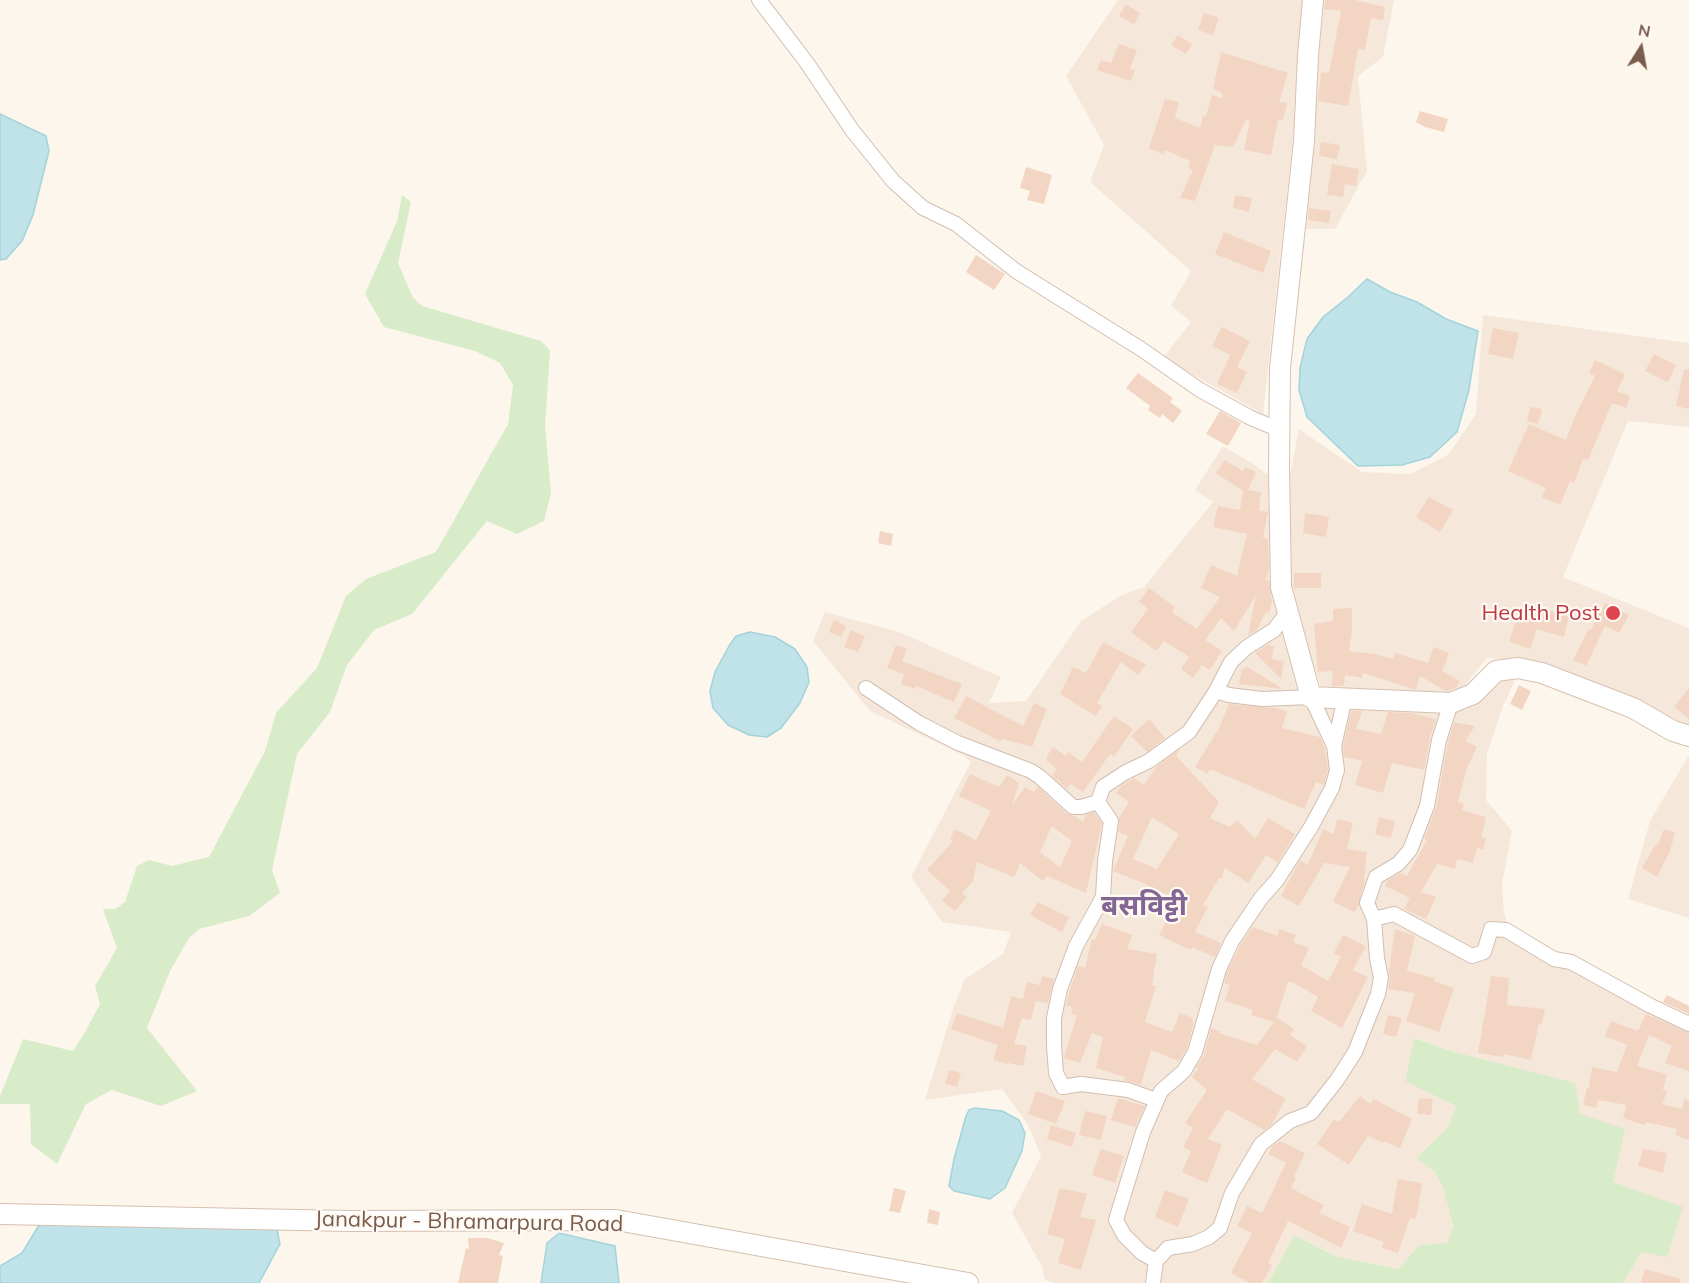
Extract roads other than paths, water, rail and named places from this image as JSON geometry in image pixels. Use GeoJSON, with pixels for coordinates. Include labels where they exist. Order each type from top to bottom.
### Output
{"type":"FeatureCollection","features":[{"type":"Feature","properties":{"kind":"street"},"geometry":{"type":"LineString","coordinates":[[759,0],[807,63],[852,130],[893,180],[923,208],[957,224],[1016,271],[1141,349],[1200,390],[1233,409],[1280,430]]}},
{"type":"Feature","properties":{"kind":"street"},"geometry":{"type":"LineString","coordinates":[[1156,1261],[1143,1253],[1124,1235],[1116,1220],[1143,1132],[1161,1091],[1184,1071],[1195,1052],[1219,969],[1232,942],[1261,898],[1278,880],[1311,827],[1332,788],[1337,770],[1334,746],[1311,697],[1281,587],[1280,368],[1304,141],[1313,0]]}},
{"type":"Feature","properties":{"kind":"street"},"geometry":{"type":"LineString","coordinates":[[1098,802],[1103,787],[1149,761],[1190,732],[1231,662],[1247,647],[1274,630],[1287,613]]}},
{"type":"Feature","properties":{"kind":"street"},"geometry":{"type":"LineString","coordinates":[[1216,691],[1262,699],[1311,697],[1451,703],[1473,694],[1496,671],[1518,668],[1542,673],[1633,708],[1673,731],[1689,736]]}},
{"type":"Feature","properties":{"kind":"street"},"geometry":{"type":"LineString","coordinates":[[866,687],[919,723],[958,743],[1031,771],[1072,807],[1098,802]]}},
{"type":"Feature","properties":{"kind":"street"},"geometry":{"type":"LineString","coordinates":[[1334,746],[1345,698]]}},
{"type":"Feature","properties":{"kind":"street"},"geometry":{"type":"LineString","coordinates":[[1153,1283],[1156,1261],[1168,1248],[1193,1244],[1209,1238],[1220,1228],[1232,1193],[1261,1144],[1290,1121],[1311,1113],[1355,1052],[1378,994],[1381,978],[1374,919],[1367,903],[1377,877],[1398,864],[1410,850],[1427,807],[1439,740],[1451,703]]}},
{"type":"Feature","properties":{"kind":"street"},"geometry":{"type":"LineString","coordinates":[[1098,802],[1111,821],[1103,897],[1076,946],[1060,989],[1054,1018],[1056,1073],[1063,1087],[1081,1084],[1128,1090],[1156,1100]]}},
{"type":"Feature","properties":{"kind":"street"},"geometry":{"type":"LineString","coordinates":[[1374,919],[1394,914],[1472,956],[1484,952],[1491,929],[1506,930],[1554,959],[1571,962],[1689,1024]]}},
{"type":"Feature","properties":{"kind":"street","name":"Janakpur - Bhramarpura Road"},"geometry":{"type":"LineString","coordinates":[[0,1214],[349,1221],[616,1220],[968,1283]]}},
{"type":"Feature","properties":{"kind":"water"},"geometry":{"type":"Polygon","coordinates":[[[0,114],[46,136],[49,151],[33,215],[22,241],[6,259],[0,260],[0,114]]]}},
{"type":"Feature","properties":{"kind":"water"},"geometry":{"type":"Polygon","coordinates":[[[1367,279],[1390,292],[1417,302],[1446,319],[1478,331],[1469,390],[1457,432],[1430,457],[1402,465],[1358,466],[1307,417],[1299,390],[1300,368],[1307,339],[1323,317],[1367,279]]]}},
{"type":"Feature","properties":{"kind":"water"},"geometry":{"type":"Polygon","coordinates":[[[750,632],[775,637],[795,649],[807,667],[809,682],[800,703],[781,728],[767,737],[749,735],[728,725],[713,708],[710,691],[715,672],[729,646],[736,636],[750,632]]]}},
{"type":"Feature","properties":{"kind":"water"},"geometry":{"type":"Polygon","coordinates":[[[975,1108],[1002,1111],[1019,1120],[1025,1133],[1022,1151],[1005,1188],[990,1199],[954,1191],[949,1186],[966,1116],[969,1110],[975,1108]]]}},
{"type":"Feature","properties":{"kind":"water"},"geometry":{"type":"Polygon","coordinates":[[[41,1222],[276,1225],[280,1244],[259,1283],[0,1283],[0,1266],[22,1253],[41,1222]]]}},
{"type":"Feature","properties":{"kind":"water"},"geometry":{"type":"Polygon","coordinates":[[[559,1233],[615,1246],[619,1283],[541,1283],[547,1243],[559,1233]]]}},
{"type":"Feature","properties":{"kind":"place","name":"Health Post"},"geometry":{"type":"Point","coordinates":[1613,613]}},
{"type":"Feature","properties":{"kind":"district","name":"बसविट्टी"},"geometry":{"type":"Point","coordinates":[1144,907]}}]}
